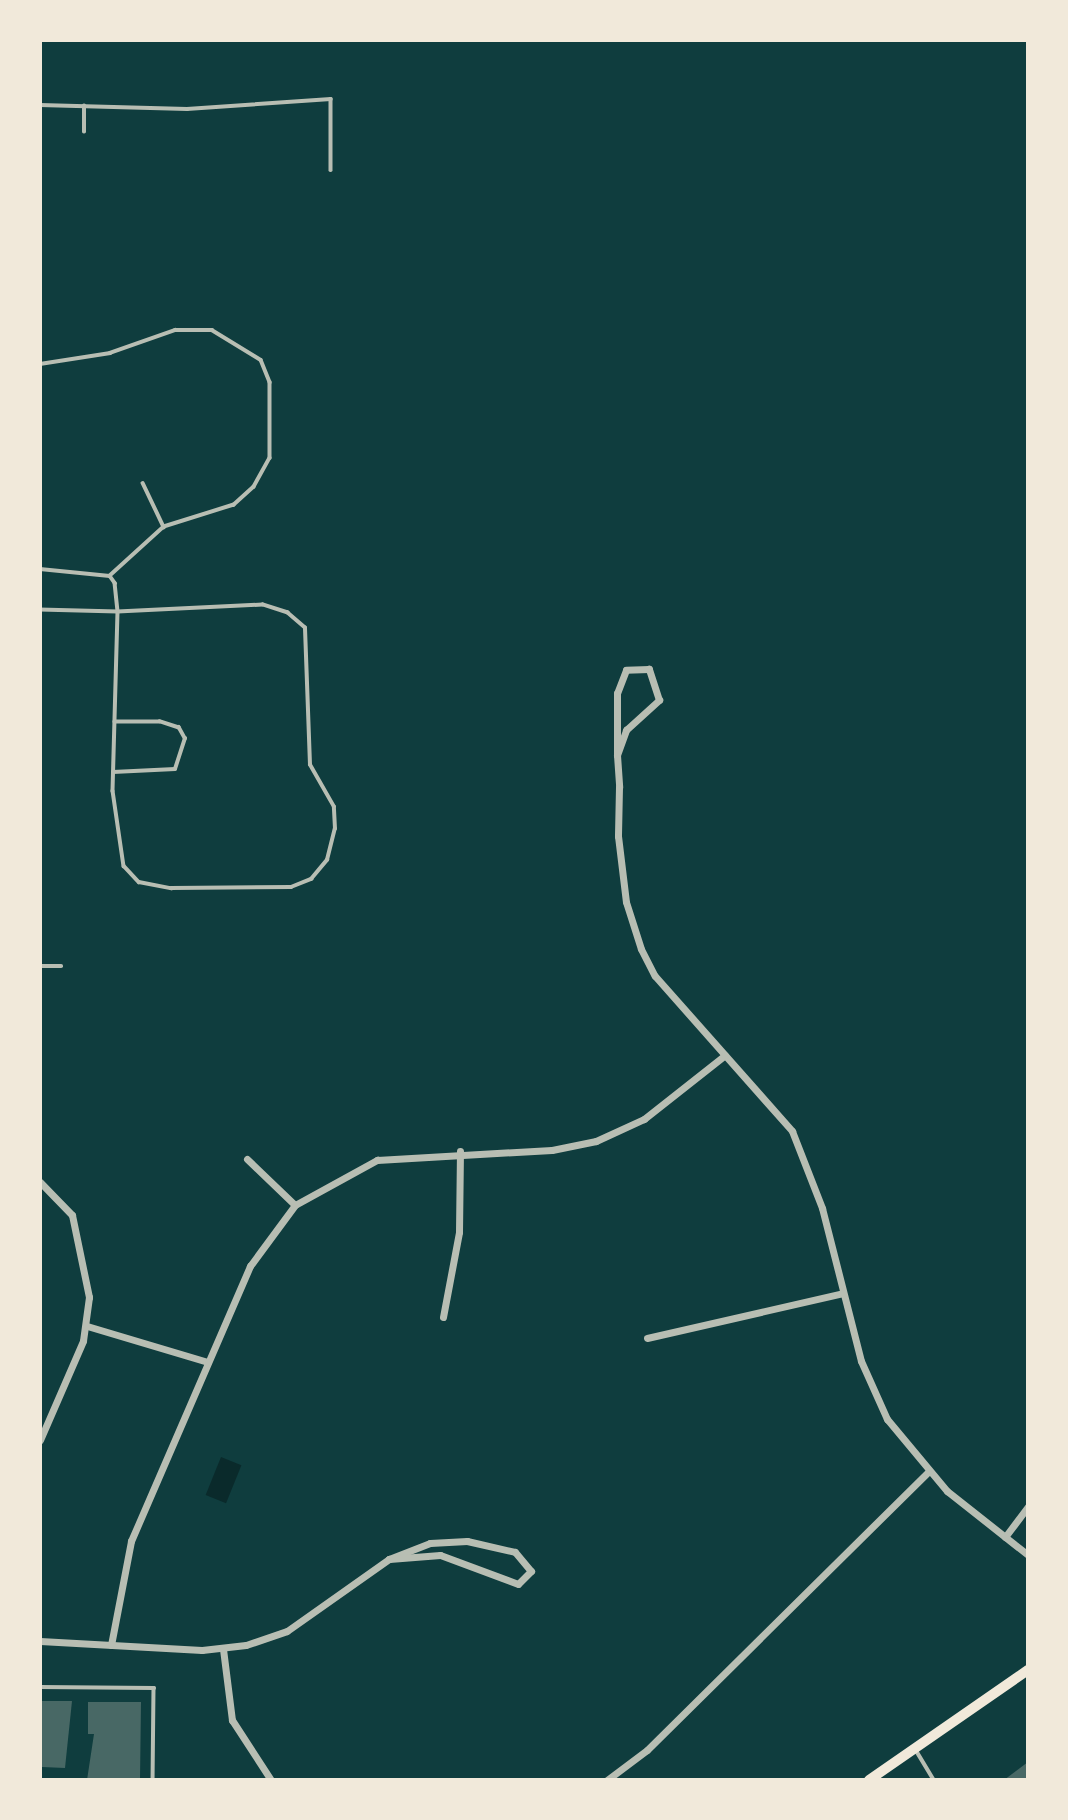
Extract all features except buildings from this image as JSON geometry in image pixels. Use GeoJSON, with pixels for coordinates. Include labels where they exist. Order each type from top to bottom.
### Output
{"type":"FeatureCollection","features":[{"type":"Feature","properties":{"kind":"main road"},"geometry":{"type":"LineString","coordinates":[[869,1780],[1028,1670]]}},
{"type":"Feature","properties":{"kind":"street"},"geometry":{"type":"LineString","coordinates":[[617,755],[626,730],[659,700],[649,669],[626,670],[618,681],[617,755],[626,902],[641,949],[655,976],[725,1055],[757,1084],[804,1155],[874,1395],[928,1472],[1028,1555]]}},
{"type":"Feature","properties":{"kind":"street"},"geometry":{"type":"LineString","coordinates":[[111,1645],[131,1541],[250,1266],[295,1205],[369,1163],[460,1151],[552,1150],[620,1132],[668,1103],[725,1055]]}},
{"type":"Feature","properties":{"kind":"street"},"geometry":{"type":"LineString","coordinates":[[443,1317],[459,1232],[460,1151]]}},
{"type":"Feature","properties":{"kind":"street"},"geometry":{"type":"LineString","coordinates":[[247,1159],[295,1205]]}},
{"type":"Feature","properties":{"kind":"street"},"geometry":{"type":"LineString","coordinates":[[40,1182],[65,1202],[78,1231],[87,1326],[40,1440]]}},
{"type":"Feature","properties":{"kind":"street"},"geometry":{"type":"LineString","coordinates":[[647,1338],[843,1293]]}},
{"type":"Feature","properties":{"kind":"street"},"geometry":{"type":"LineString","coordinates":[[87,1326],[208,1362]]}},
{"type":"Feature","properties":{"kind":"street"},"geometry":{"type":"LineString","coordinates":[[607,1780],[647,1750],[928,1472]]}},
{"type":"Feature","properties":{"kind":"street"},"geometry":{"type":"LineString","coordinates":[[1005,1536],[1028,1506]]}},
{"type":"Feature","properties":{"kind":"street"},"geometry":{"type":"LineString","coordinates":[[40,1641],[223,1649],[287,1631],[389,1559],[430,1543],[467,1541],[520,1555],[531,1572],[518,1584],[440,1555],[389,1559]]}},
{"type":"Feature","properties":{"kind":"street"},"geometry":{"type":"LineString","coordinates":[[223,1649],[232,1720],[271,1780]]}},
{"type":"Feature","properties":{"kind":"lane"},"geometry":{"type":"LineString","coordinates":[[40,105],[187,109],[331,99],[331,170]]}},
{"type":"Feature","properties":{"kind":"lane"},"geometry":{"type":"LineString","coordinates":[[84,106],[84,132]]}},
{"type":"Feature","properties":{"kind":"lane"},"geometry":{"type":"LineString","coordinates":[[40,364],[200,330],[238,341],[261,360],[274,430],[271,458],[254,487],[233,505],[164,527],[110,576],[40,569]]}},
{"type":"Feature","properties":{"kind":"lane"},"geometry":{"type":"LineString","coordinates":[[143,483],[164,527]]}},
{"type":"Feature","properties":{"kind":"lane"},"geometry":{"type":"LineString","coordinates":[[40,610],[118,612],[263,605],[288,613],[305,628],[310,765],[334,807],[327,860],[312,879],[291,887],[171,888],[139,882],[124,866],[113,772],[118,612],[110,576]]}},
{"type":"Feature","properties":{"kind":"lane"},"geometry":{"type":"LineString","coordinates":[[113,772],[175,769],[185,739],[178,729],[160,722],[115,722]]}},
{"type":"Feature","properties":{"kind":"lane"},"geometry":{"type":"LineString","coordinates":[[40,966],[61,966]]}},
{"type":"Feature","properties":{"kind":"lane"},"geometry":{"type":"LineString","coordinates":[[40,1687],[154,1688],[153,1780]]}},
{"type":"Feature","properties":{"kind":"lane"},"geometry":{"type":"LineString","coordinates":[[915,1748],[934,1780]]}},
{"type":"Feature","properties":{"kind":"water"},"geometry":{"type":"Polygon","coordinates":[[[221,1457],[241,1465],[226,1503],[206,1495],[221,1457]]]}}]}
